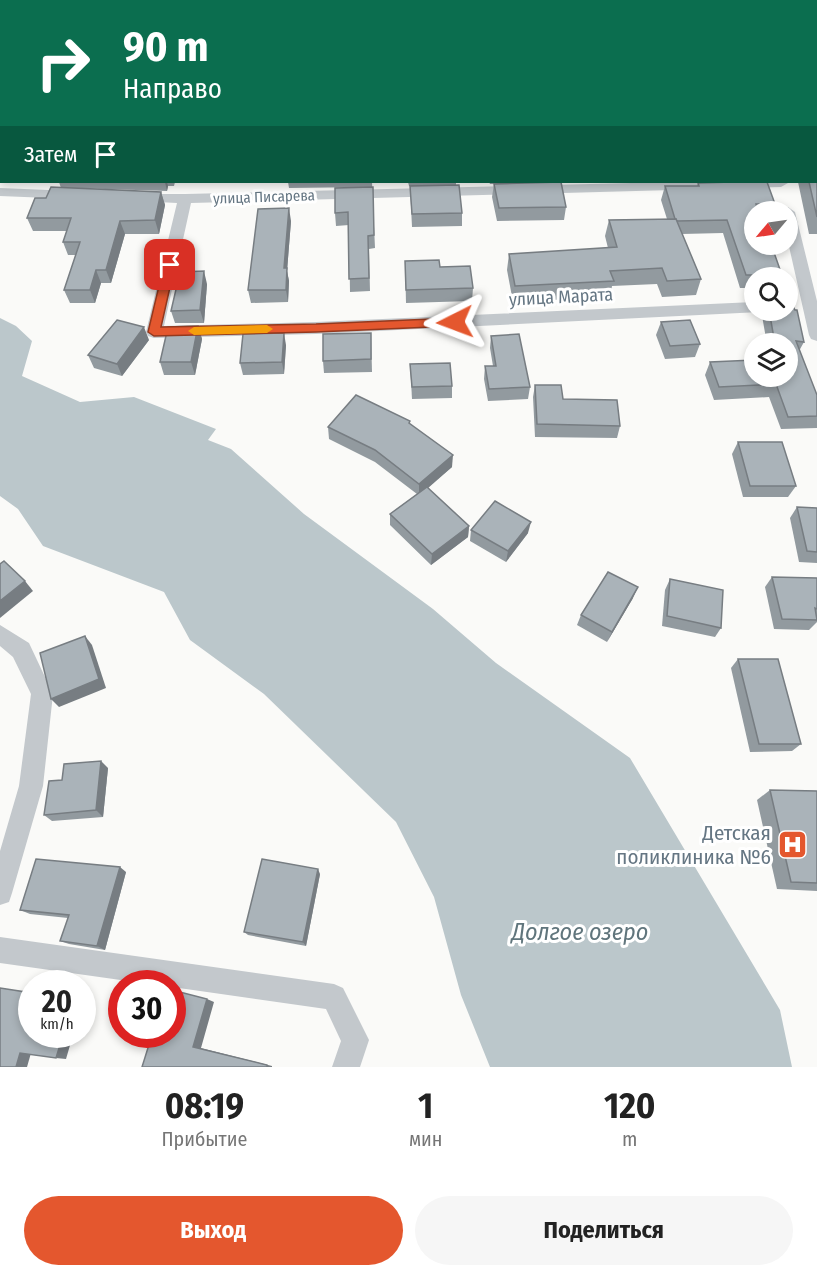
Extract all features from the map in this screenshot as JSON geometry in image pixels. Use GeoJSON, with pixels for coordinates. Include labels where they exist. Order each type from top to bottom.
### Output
{"type":"FeatureCollection","features":[{"type":"Feature","properties":{"kind":"street","name":"улица Писарева"},"geometry":{"type":"LineString","coordinates":[[127,197],[185,199],[745,183]]}},
{"type":"Feature","properties":{"kind":"street"},"geometry":{"type":"LineString","coordinates":[[780,183],[784,201]]}},
{"type":"Feature","properties":{"kind":"street"},"geometry":{"type":"LineString","coordinates":[[0,192],[92,196]]}},
{"type":"Feature","properties":{"kind":"street","name":"улица Марата"},"geometry":{"type":"LineString","coordinates":[[185,199],[154,332],[316,328],[744,308]]}},
{"type":"Feature","properties":{"kind":"street"},"geometry":{"type":"LineString","coordinates":[[797,255],[817,335]]}},
{"type":"Feature","properties":{"kind":"street"},"geometry":{"type":"LineString","coordinates":[[0,634],[21,650],[42,694],[32,786],[0,893]]}},
{"type":"Feature","properties":{"kind":"street"},"geometry":{"type":"LineString","coordinates":[[0,950],[334,997],[355,1040],[346,1067]]}},
{"type":"Feature","properties":{"kind":"water","name":"Долгое озеро"},"geometry":{"type":"Polygon","coordinates":[[[0,318],[16,326],[32,341],[22,376],[80,402],[134,397],[216,429],[208,440],[231,449],[304,514],[433,609],[496,663],[630,758],[780,1010],[792,1067],[490,1067],[461,995],[434,897],[396,822],[264,694],[190,640],[164,592],[43,546],[18,509],[0,496],[0,318]]]}},
{"type":"Feature","properties":{"kind":"building"},"geometry":{"type":"Polygon","coordinates":[[[561,183],[566,207],[499,208],[494,184],[561,183]]]}},
{"type":"Feature","properties":{"kind":"building"},"geometry":{"type":"Polygon","coordinates":[[[698,183],[767,183],[774,201],[744,201],[744,255],[775,255],[779,267],[744,267],[744,269],[727,220],[677,221],[665,186],[699,186],[698,183]]]}},
{"type":"Feature","properties":{"kind":"building"},"geometry":{"type":"Polygon","coordinates":[[[809,183],[817,183],[817,217],[809,183]]]}},
{"type":"Feature","properties":{"kind":"building"},"geometry":{"type":"Polygon","coordinates":[[[459,185],[462,213],[412,214],[410,186],[459,185]]]}},
{"type":"Feature","properties":{"kind":"building"},"geometry":{"type":"Polygon","coordinates":[[[51,187],[161,192],[155,220],[120,221],[106,270],[96,270],[90,290],[64,290],[80,242],[63,242],[71,218],[27,218],[35,198],[46,198],[51,187]]]}},
{"type":"Feature","properties":{"kind":"building"},"geometry":{"type":"Polygon","coordinates":[[[373,187],[374,235],[368,236],[369,278],[349,279],[348,212],[335,213],[335,188],[373,187]]]}},
{"type":"Feature","properties":{"kind":"building"},"geometry":{"type":"Polygon","coordinates":[[[289,208],[284,268],[287,268],[286,290],[248,290],[258,209],[289,208]]]}},
{"type":"Feature","properties":{"kind":"building"},"geometry":{"type":"Polygon","coordinates":[[[676,219],[701,279],[667,281],[662,268],[610,271],[614,281],[515,286],[509,254],[617,247],[609,220],[676,219]]]}},
{"type":"Feature","properties":{"kind":"building"},"geometry":{"type":"Polygon","coordinates":[[[439,260],[440,267],[470,266],[473,288],[406,290],[405,261],[439,260]]]}},
{"type":"Feature","properties":{"kind":"building"},"geometry":{"type":"Polygon","coordinates":[[[204,271],[200,310],[171,311],[180,272],[204,271]]]}},
{"type":"Feature","properties":{"kind":"building"},"geometry":{"type":"Polygon","coordinates":[[[798,315],[804,342],[798,341],[798,333],[773,333],[771,321],[798,321],[798,315]]]}},
{"type":"Feature","properties":{"kind":"building"},"geometry":{"type":"Polygon","coordinates":[[[117,320],[144,327],[117,364],[88,355],[117,320]]]}},
{"type":"Feature","properties":{"kind":"building"},"geometry":{"type":"Polygon","coordinates":[[[690,320],[700,344],[670,346],[661,322],[690,320]]]}},
{"type":"Feature","properties":{"kind":"building"},"geometry":{"type":"Polygon","coordinates":[[[198,326],[191,362],[160,362],[168,327],[198,326]]]}},
{"type":"Feature","properties":{"kind":"building"},"geometry":{"type":"Polygon","coordinates":[[[284,333],[282,362],[240,363],[243,334],[284,333]]]}},
{"type":"Feature","properties":{"kind":"building"},"geometry":{"type":"Polygon","coordinates":[[[371,333],[371,359],[323,361],[323,334],[371,333]]]}},
{"type":"Feature","properties":{"kind":"building"},"geometry":{"type":"Polygon","coordinates":[[[519,334],[530,387],[489,389],[485,366],[496,366],[491,336],[519,334]]]}},
{"type":"Feature","properties":{"kind":"building"},"geometry":{"type":"Polygon","coordinates":[[[798,346],[817,395],[817,416],[788,417],[777,387],[798,387],[798,346]]]}},
{"type":"Feature","properties":{"kind":"building"},"geometry":{"type":"Polygon","coordinates":[[[744,360],[744,386],[719,387],[710,362],[744,360]]]}},
{"type":"Feature","properties":{"kind":"building"},"geometry":{"type":"Polygon","coordinates":[[[450,363],[452,386],[412,387],[410,364],[450,363]]]}},
{"type":"Feature","properties":{"kind":"building"},"geometry":{"type":"Polygon","coordinates":[[[535,385],[561,385],[563,399],[617,400],[620,426],[537,424],[535,385]]]}},
{"type":"Feature","properties":{"kind":"building"},"geometry":{"type":"Polygon","coordinates":[[[356,395],[410,421],[409,423],[453,455],[419,484],[375,450],[328,427],[356,395]]]}},
{"type":"Feature","properties":{"kind":"building"},"geometry":{"type":"Polygon","coordinates":[[[738,442],[782,442],[796,486],[750,486],[738,442]]]}},
{"type":"Feature","properties":{"kind":"building"},"geometry":{"type":"Polygon","coordinates":[[[427,487],[469,526],[432,554],[390,514],[427,487]]]}},
{"type":"Feature","properties":{"kind":"building"},"geometry":{"type":"Polygon","coordinates":[[[495,501],[531,522],[508,551],[471,530],[495,501]]]}},
{"type":"Feature","properties":{"kind":"building"},"geometry":{"type":"Polygon","coordinates":[[[797,507],[817,508],[817,552],[807,551],[797,507]]]}},
{"type":"Feature","properties":{"kind":"building"},"geometry":{"type":"Polygon","coordinates":[[[4,561],[25,581],[0,601],[0,564],[4,561]]]}},
{"type":"Feature","properties":{"kind":"building"},"geometry":{"type":"Polygon","coordinates":[[[608,572],[638,587],[612,632],[581,615],[608,572]]]}},
{"type":"Feature","properties":{"kind":"building"},"geometry":{"type":"Polygon","coordinates":[[[772,577],[817,578],[817,609],[815,608],[817,620],[782,619],[772,577]]]}},
{"type":"Feature","properties":{"kind":"building"},"geometry":{"type":"Polygon","coordinates":[[[670,579],[723,590],[721,628],[667,616],[670,579]]]}},
{"type":"Feature","properties":{"kind":"building"},"geometry":{"type":"Polygon","coordinates":[[[85,636],[99,679],[51,699],[40,653],[85,636]]]}},
{"type":"Feature","properties":{"kind":"building"},"geometry":{"type":"Polygon","coordinates":[[[738,659],[778,659],[801,744],[759,744],[738,659]]]}},
{"type":"Feature","properties":{"kind":"building"},"geometry":{"type":"Polygon","coordinates":[[[101,761],[96,810],[44,815],[49,781],[62,780],[64,764],[101,761]]]}},
{"type":"Feature","properties":{"kind":"building","name":"Детская поликлиника №6"},"geometry":{"type":"Polygon","coordinates":[[[770,790],[817,791],[817,883],[791,882],[770,790]]]}},
{"type":"Feature","properties":{"kind":"building"},"geometry":{"type":"Polygon","coordinates":[[[36,859],[120,867],[97,946],[60,941],[69,915],[20,910],[36,859]]]}},
{"type":"Feature","properties":{"kind":"building"},"geometry":{"type":"Polygon","coordinates":[[[262,859],[318,869],[303,942],[244,932],[262,859]]]}},
{"type":"Feature","properties":{"kind":"building"},"geometry":{"type":"Polygon","coordinates":[[[0,988],[18,991],[18,1048],[59,1048],[56,1058],[20,1053],[16,1067],[0,1067],[0,988]]]}},
{"type":"Feature","properties":{"kind":"building"},"geometry":{"type":"Polygon","coordinates":[[[186,994],[207,999],[193,1047],[267,1065],[267,1067],[142,1067],[148,1048],[186,1048],[186,994]]]}},
{"type":"Feature","properties":{"kind":"slow traffic"},"geometry":{"type":"LineString","coordinates":[[194,331],[267,329]]}},
{"type":"Feature","properties":{"kind":"place","name":"Детская поликлиника №6"},"geometry":{"type":"Point","coordinates":[792,845]}},
{"type":"Feature","properties":{"kind":"route"},"geometry":{"type":"LineString","coordinates":[[170,265],[154,332],[455,322]]}}]}
